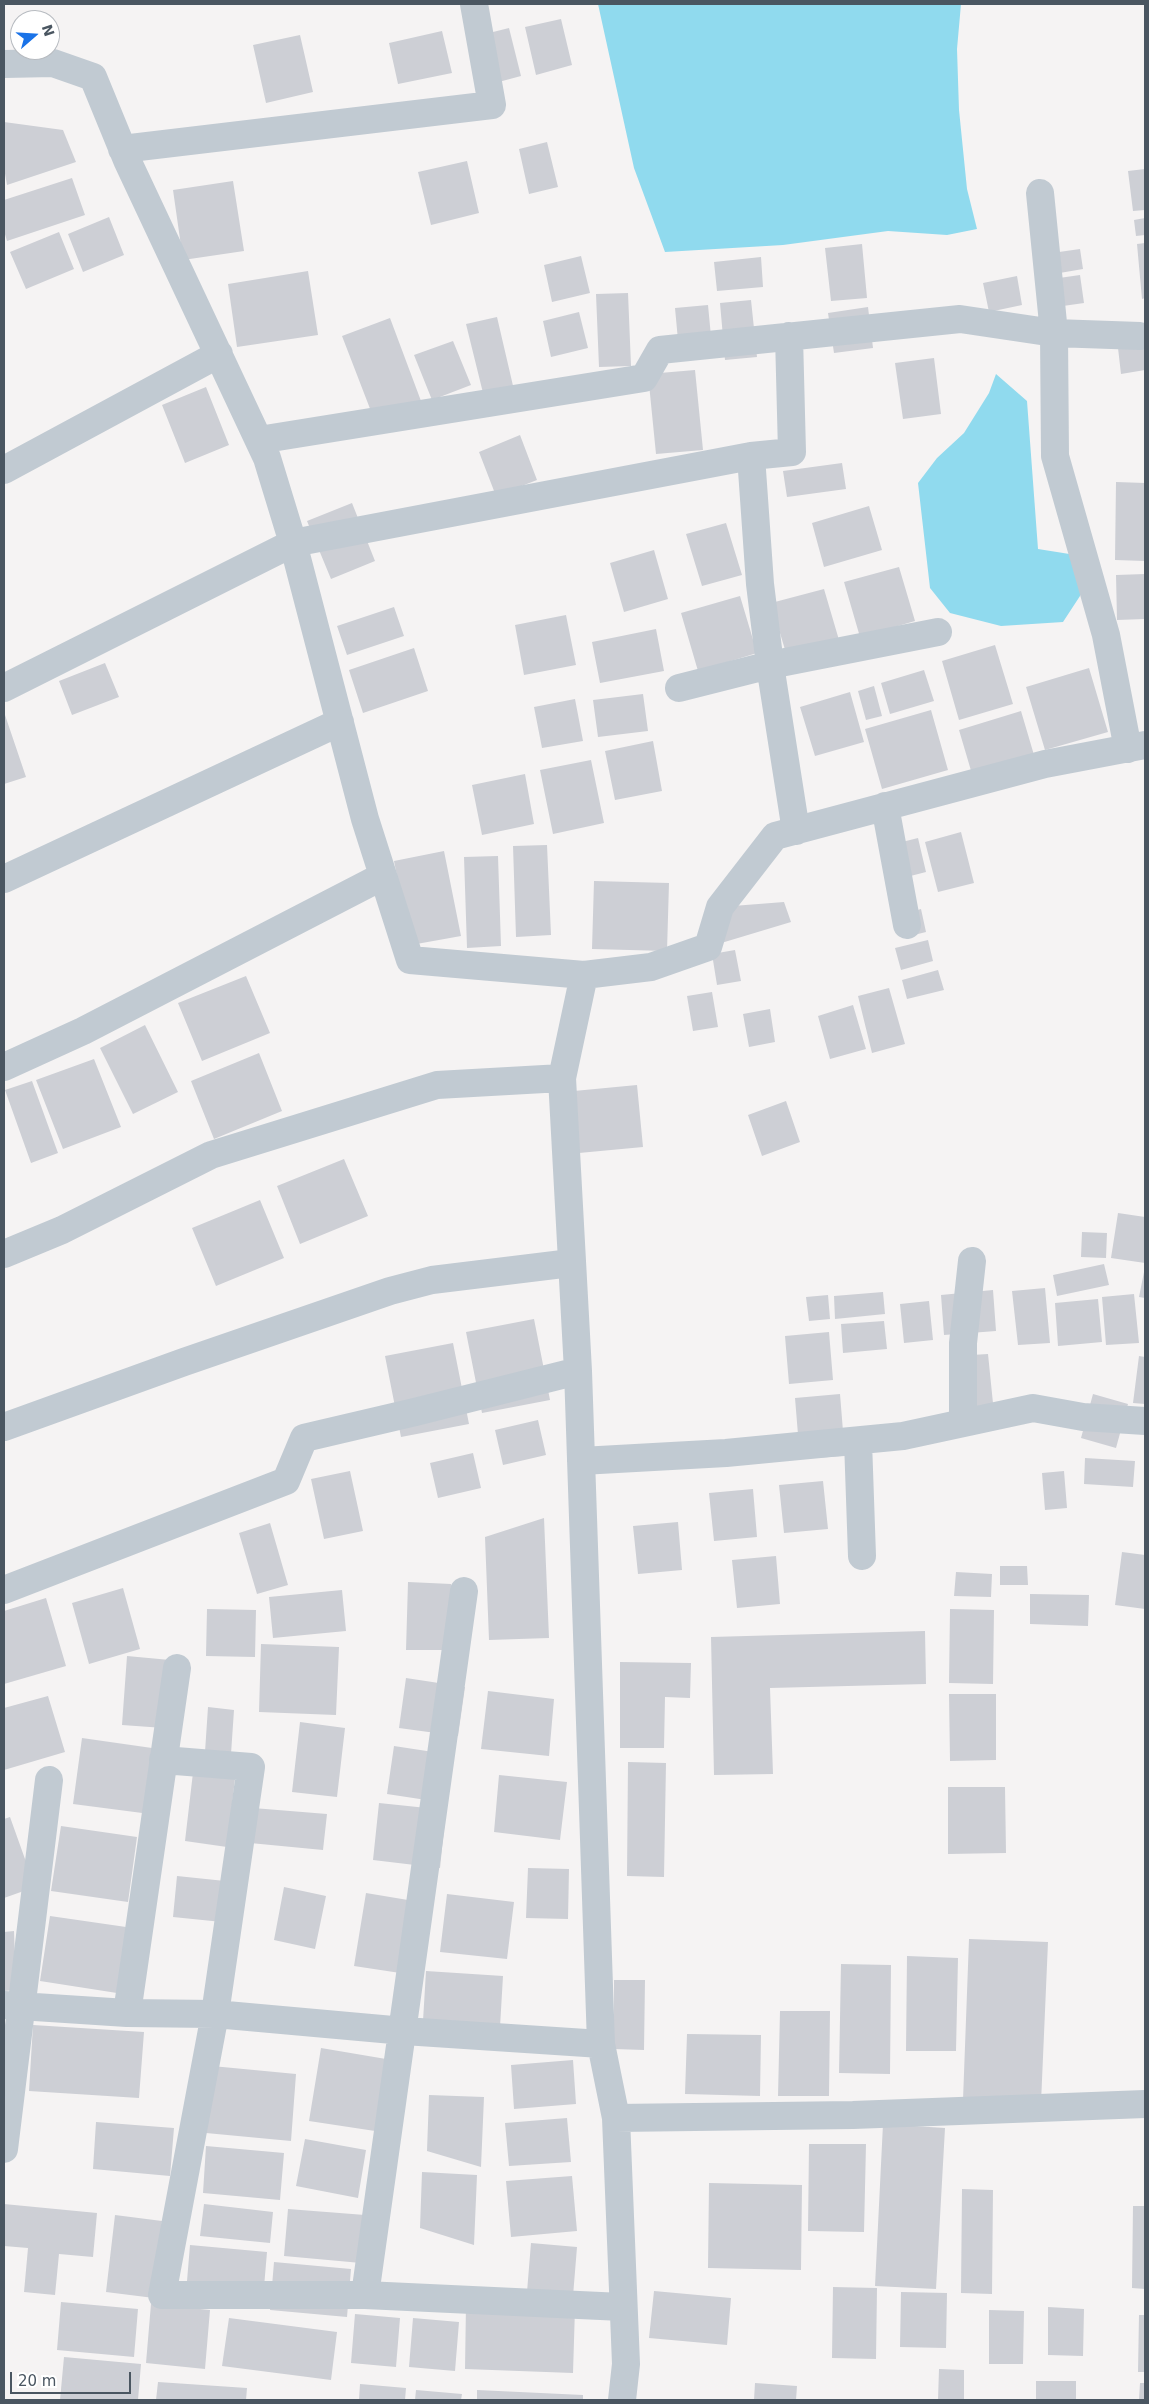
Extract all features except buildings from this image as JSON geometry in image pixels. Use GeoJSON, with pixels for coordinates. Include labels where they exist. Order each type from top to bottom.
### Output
{"type":"FeatureCollection","features":[{"type":"Feature","properties":{"kind":"street"},"geometry":{"type":"LineString","coordinates":[[122,149],[492,105],[474,4]]}},
{"type":"Feature","properties":{"kind":"street"},"geometry":{"type":"LineString","coordinates":[[4,64],[53,63],[93,78],[122,149],[259,440],[267,458],[293,543],[365,820],[410,960],[584,975],[651,967],[708,947],[720,908],[776,836],[1045,764],[1137,747],[1055,456],[1054,333],[1040,193]]}},
{"type":"Feature","properties":{"kind":"street"},"geometry":{"type":"LineString","coordinates":[[259,440],[644,378],[660,350],[960,319],[1054,333],[1140,336]]}},
{"type":"Feature","properties":{"kind":"street"},"geometry":{"type":"LineString","coordinates":[[4,688],[293,543],[751,456],[792,452],[789,336]]}},
{"type":"Feature","properties":{"kind":"street"},"geometry":{"type":"LineString","coordinates":[[4,470],[219,354]]}},
{"type":"Feature","properties":{"kind":"street"},"geometry":{"type":"LineString","coordinates":[[751,456],[760,584],[770,665],[796,830]]}},
{"type":"Feature","properties":{"kind":"street"},"geometry":{"type":"LineString","coordinates":[[679,688],[770,665],[938,632]]}},
{"type":"Feature","properties":{"kind":"street"},"geometry":{"type":"LineString","coordinates":[[4,880],[340,722]]}},
{"type":"Feature","properties":{"kind":"street"},"geometry":{"type":"LineString","coordinates":[[885,806],[907,925]]}},
{"type":"Feature","properties":{"kind":"street"},"geometry":{"type":"LineString","coordinates":[[4,1067],[83,1031],[383,876]]}},
{"type":"Feature","properties":{"kind":"street"},"geometry":{"type":"LineString","coordinates":[[584,975],[562,1078],[578,1371],[601,2044],[616,2118],[622,2307],[626,2364],[622,2400]]}},
{"type":"Feature","properties":{"kind":"street"},"geometry":{"type":"LineString","coordinates":[[4,1254],[62,1230],[211,1155],[437,1085],[562,1078]]}},
{"type":"Feature","properties":{"kind":"street"},"geometry":{"type":"LineString","coordinates":[[962,1423],[963,1343],[972,1261]]}},
{"type":"Feature","properties":{"kind":"street"},"geometry":{"type":"LineString","coordinates":[[4,1427],[390,1291],[432,1280],[571,1263]]}},
{"type":"Feature","properties":{"kind":"street"},"geometry":{"type":"LineString","coordinates":[[4,1590],[286,1481],[304,1438],[578,1371]]}},
{"type":"Feature","properties":{"kind":"street"},"geometry":{"type":"LineString","coordinates":[[581,1461],[726,1453],[903,1436],[1033,1408],[1084,1417],[1145,1421]]}},
{"type":"Feature","properties":{"kind":"street"},"geometry":{"type":"LineString","coordinates":[[858,1441],[862,1556]]}},
{"type":"Feature","properties":{"kind":"street"},"geometry":{"type":"LineString","coordinates":[[365,2296],[404,2031],[464,1591]]}},
{"type":"Feature","properties":{"kind":"street"},"geometry":{"type":"LineString","coordinates":[[126,2013],[177,1668]]}},
{"type":"Feature","properties":{"kind":"street"},"geometry":{"type":"LineString","coordinates":[[163,1760],[251,1767],[215,2014],[162,2295],[365,2296],[622,2307]]}},
{"type":"Feature","properties":{"kind":"street"},"geometry":{"type":"LineString","coordinates":[[4,2149],[12,2005],[49,1780]]}},
{"type":"Feature","properties":{"kind":"street"},"geometry":{"type":"LineString","coordinates":[[12,2005],[126,2013],[215,2014],[404,2031],[601,2044]]}},
{"type":"Feature","properties":{"kind":"street"},"geometry":{"type":"LineString","coordinates":[[616,2118],[853,2116],[1145,2104]]}},
{"type":"Feature","properties":{"kind":"water"},"geometry":{"type":"Polygon","coordinates":[[[598,4],[961,4],[957,49],[959,110],[967,189],[977,229],[947,235],[888,231],[783,245],[665,252],[634,168],[598,4]]]}},
{"type":"Feature","properties":{"kind":"water"},"geometry":{"type":"Polygon","coordinates":[[[996,374],[1027,401],[1038,549],[1082,556],[1080,596],[1063,622],[1001,626],[950,613],[930,588],[918,483],[937,458],[964,433],[989,393],[996,374]]]}}]}
